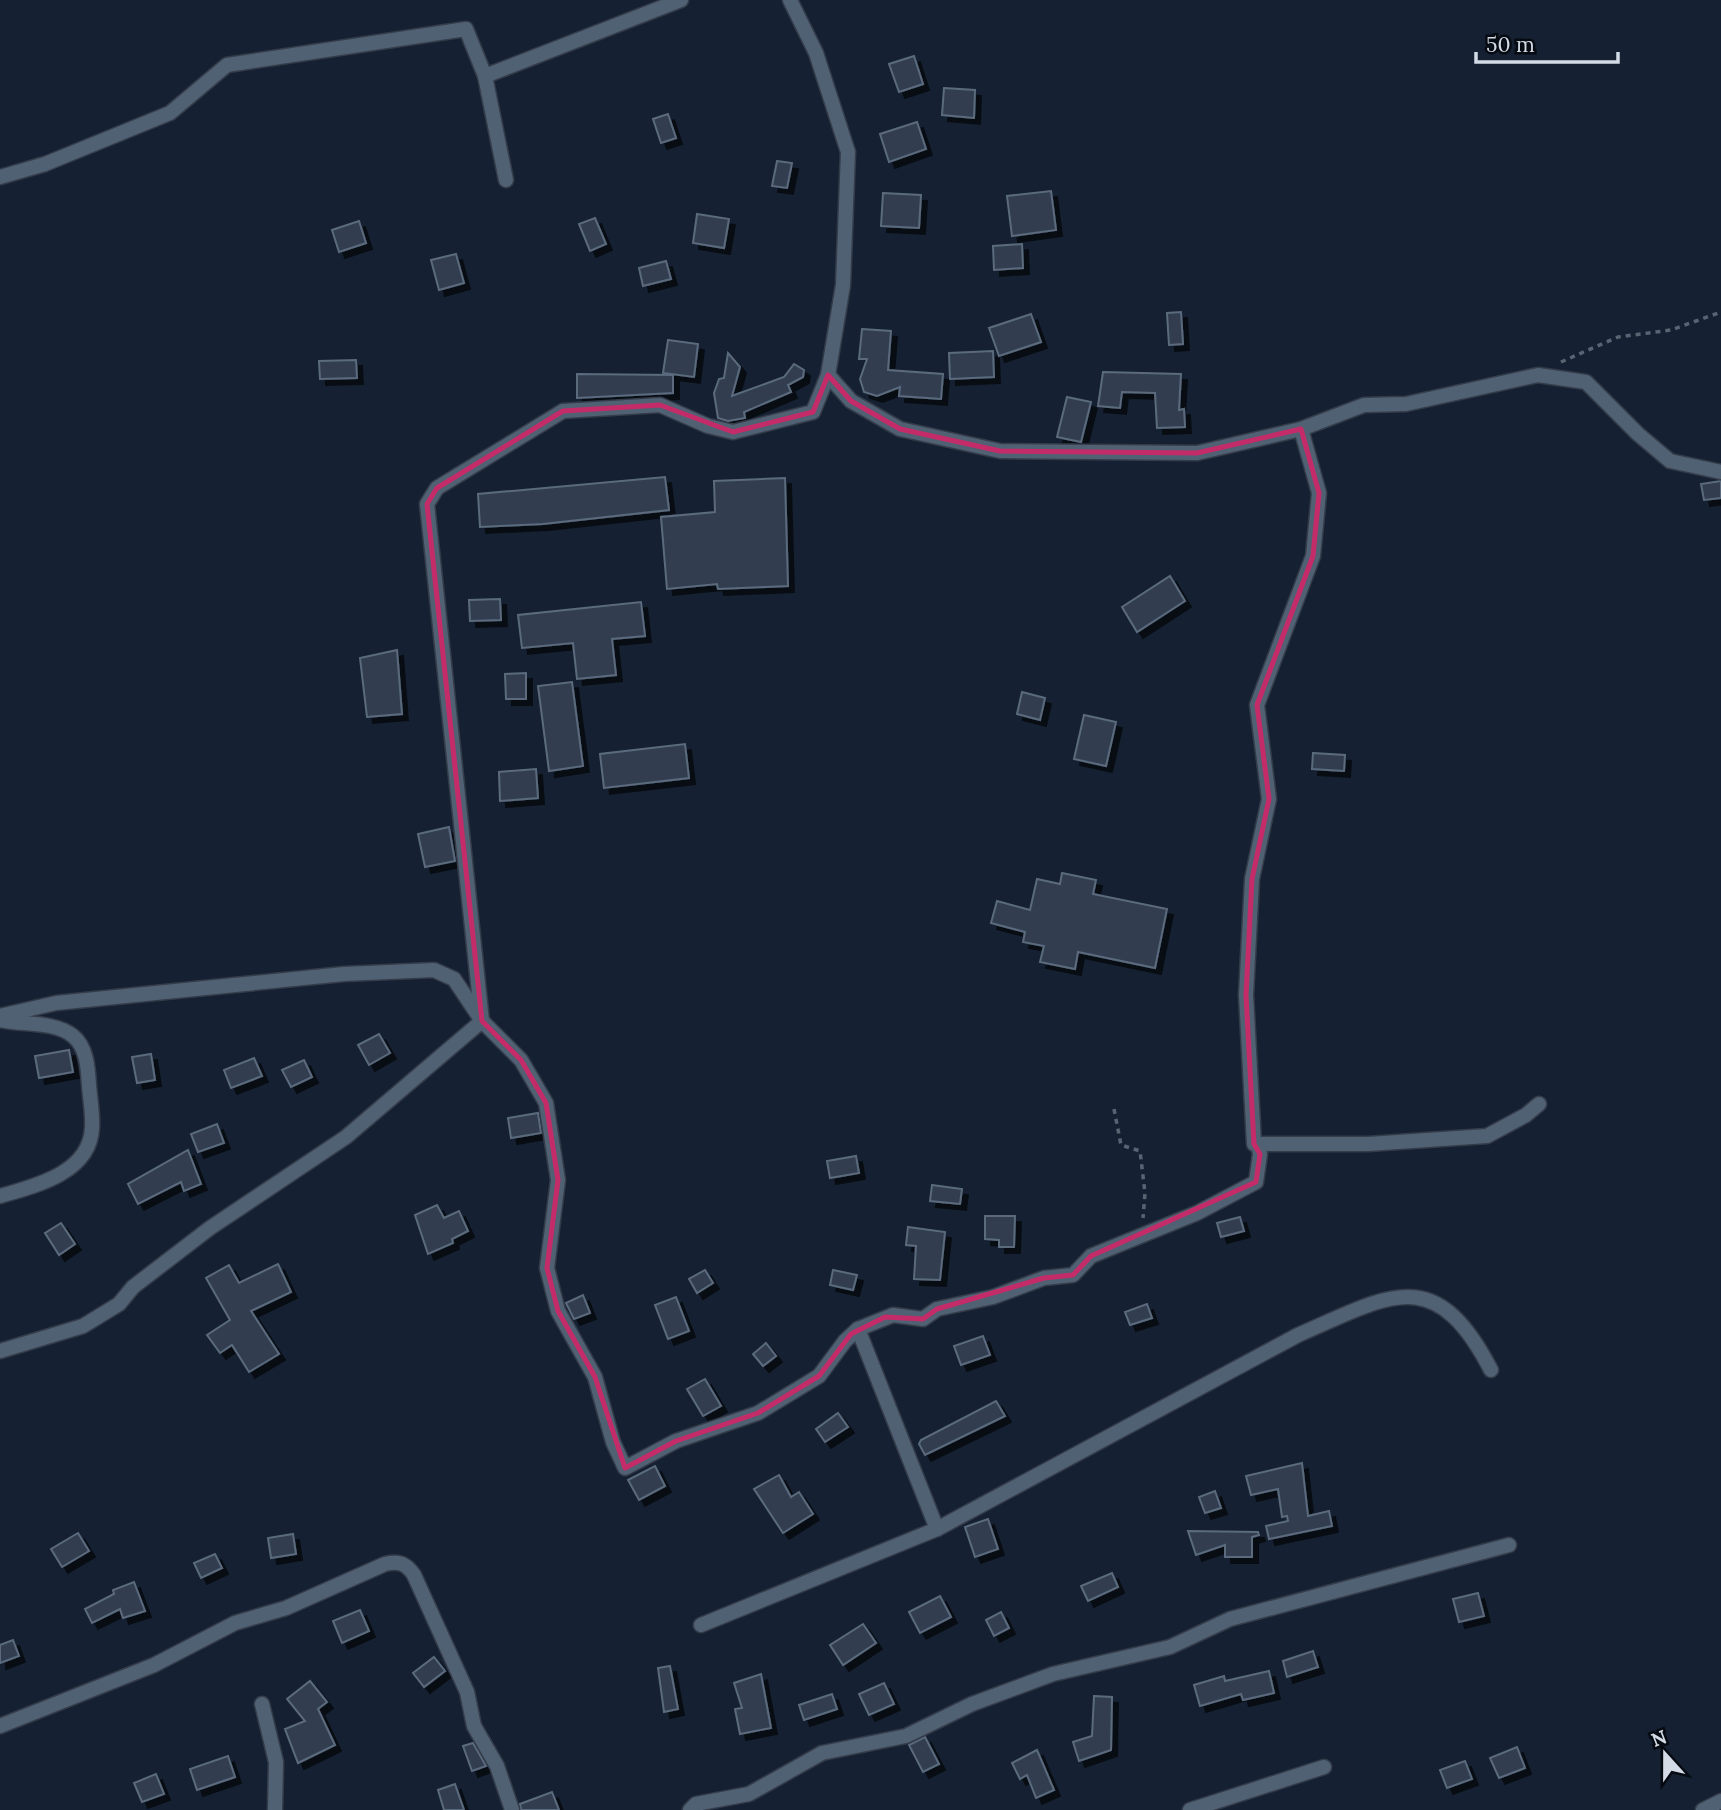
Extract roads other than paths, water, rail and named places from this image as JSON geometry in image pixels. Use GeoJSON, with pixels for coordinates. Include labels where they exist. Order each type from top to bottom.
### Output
{"type":"FeatureCollection","features":[{"type":"Feature","properties":{"kind":"street"},"geometry":{"type":"LineString","coordinates":[[485,76],[681,0]]}},
{"type":"Feature","properties":{"kind":"street"},"geometry":{"type":"LineString","coordinates":[[482,1021],[427,504],[437,488],[563,411],[660,405],[708,426],[733,432],[813,412],[828,375],[844,285],[848,152],[816,53],[790,0]]}},
{"type":"Feature","properties":{"kind":"street"},"geometry":{"type":"LineString","coordinates":[[0,177],[45,164],[170,113],[227,65],[466,29],[485,76],[506,180]]}},
{"type":"Feature","properties":{"kind":"street"},"geometry":{"type":"LineString","coordinates":[[828,375],[851,401],[900,429],[1000,452],[1197,453],[1301,429],[1364,405],[1406,404],[1538,375],[1586,382],[1638,434],[1670,461],[1721,472]]}},
{"type":"Feature","properties":{"kind":"street"},"geometry":{"type":"LineString","coordinates":[[1301,429],[1319,493],[1313,556],[1256,705],[1269,799],[1252,879],[1246,995],[1254,1144],[1368,1144],[1488,1136],[1539,1104]]}},
{"type":"Feature","properties":{"kind":"street"},"geometry":{"type":"LineString","coordinates":[[0,1018],[56,1003],[344,974],[434,970],[454,979],[482,1021],[521,1060],[546,1104],[558,1180],[547,1268],[558,1311],[595,1377],[613,1442],[625,1468],[676,1441],[758,1413],[819,1377],[845,1341],[858,1329],[893,1315],[923,1319],[937,1309],[986,1299],[1044,1278],[1073,1275],[1091,1256],[1196,1213],[1256,1182],[1261,1154],[1258,1144]]}},
{"type":"Feature","properties":{"kind":"street"},"geometry":{"type":"LineString","coordinates":[[0,1018],[50,1026],[73,1036],[86,1056],[93,1130],[82,1157],[64,1172],[42,1184],[0,1196]]}},
{"type":"Feature","properties":{"kind":"street"},"geometry":{"type":"LineString","coordinates":[[0,1351],[83,1326],[119,1304],[132,1287],[210,1228],[346,1137],[482,1021]]}},
{"type":"Feature","properties":{"kind":"street"},"geometry":{"type":"LineString","coordinates":[[701,1625],[937,1529],[1298,1335],[1356,1310],[1408,1294],[1436,1300],[1472,1334],[1491,1370]]}},
{"type":"Feature","properties":{"kind":"street"},"geometry":{"type":"LineString","coordinates":[[858,1329],[937,1529]]}},
{"type":"Feature","properties":{"kind":"street"},"geometry":{"type":"LineString","coordinates":[[690,1810],[696,1804],[749,1794],[822,1753],[906,1736],[972,1704],[1053,1674],[1170,1647],[1230,1619],[1509,1545]]}},
{"type":"Feature","properties":{"kind":"street"},"geometry":{"type":"LineString","coordinates":[[0,1726],[154,1665],[235,1623],[286,1608],[385,1564],[397,1562],[408,1566],[414,1575],[467,1692],[474,1726],[497,1766],[512,1810]]}},
{"type":"Feature","properties":{"kind":"street"},"geometry":{"type":"LineString","coordinates":[[262,1704],[276,1762],[275,1810]]}},
{"type":"Feature","properties":{"kind":"street"},"geometry":{"type":"LineString","coordinates":[[1191,1810],[1324,1766]]}},
{"type":"Feature","properties":{"kind":"street"},"geometry":{"type":"LineString","coordinates":[[1703,1810],[1721,1801]]}}]}
